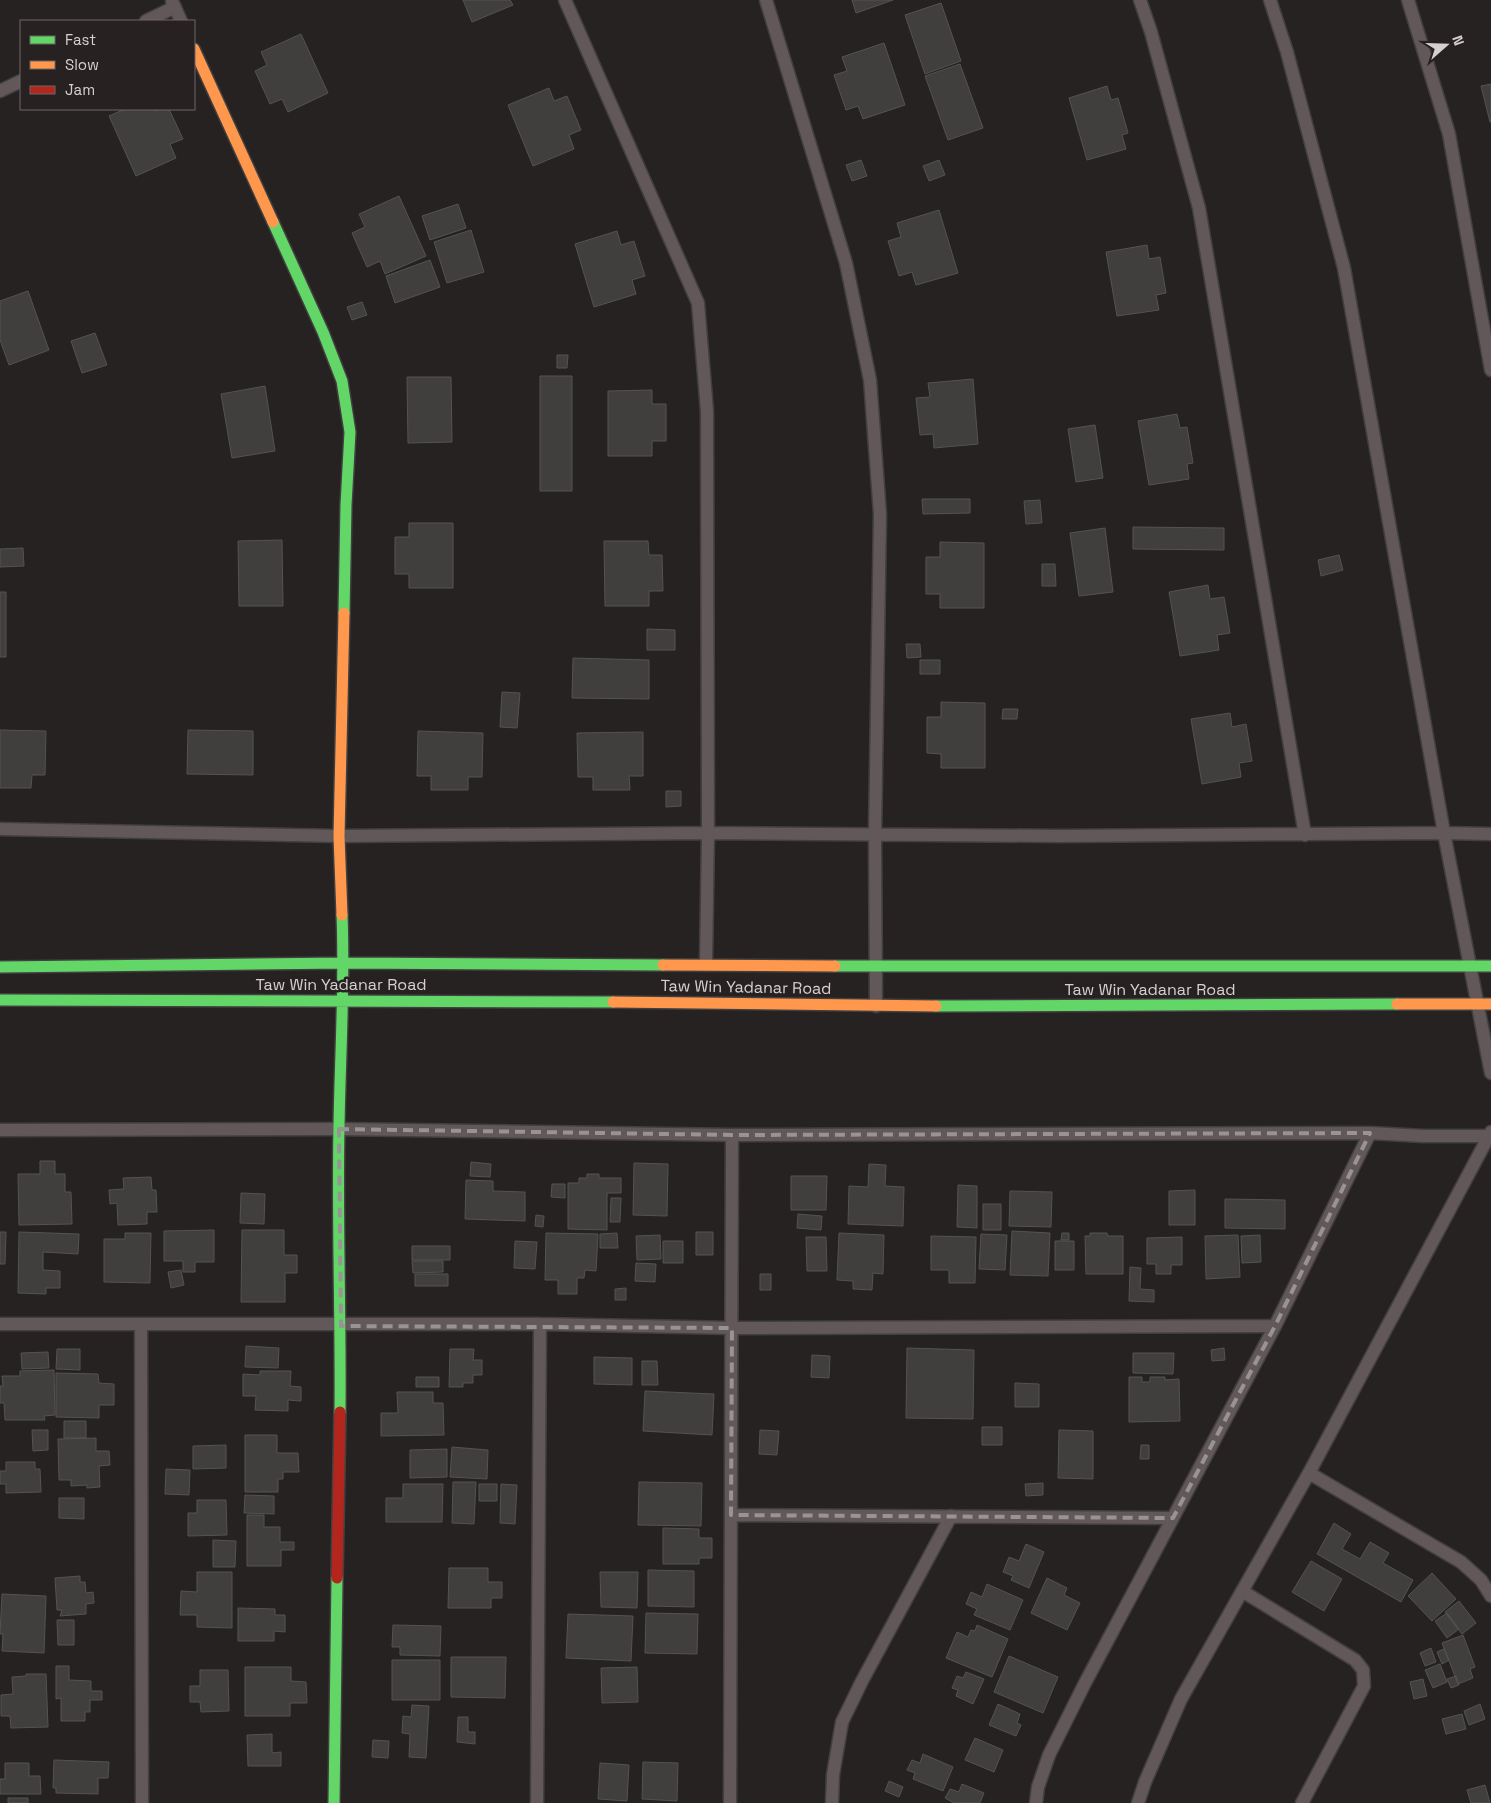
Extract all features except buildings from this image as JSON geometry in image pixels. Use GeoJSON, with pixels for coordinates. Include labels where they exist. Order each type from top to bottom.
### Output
{"type":"FeatureCollection","features":[{"type":"Feature","properties":{"kind":"main road"},"geometry":{"type":"LineString","coordinates":[[195,51],[323,332],[342,381],[350,432],[346,505],[339,836],[344,963],[340,1129],[341,1326],[334,1803]]}},
{"type":"Feature","properties":{"kind":"main road","name":"Taw Win Yadanar Road"},"geometry":{"type":"LineString","coordinates":[[0,967],[344,963],[876,966],[1491,966]]}},
{"type":"Feature","properties":{"kind":"main road","name":"Taw Win Yadanar Road"},"geometry":{"type":"LineString","coordinates":[[0,1000],[708,1002],[876,1006],[1485,1004]]}},
{"type":"Feature","properties":{"kind":"street"},"geometry":{"type":"LineString","coordinates":[[565,0],[698,303],[707,412],[708,833],[706,964]]}},
{"type":"Feature","properties":{"kind":"street"},"geometry":{"type":"LineString","coordinates":[[766,0],[846,263],[870,380],[880,514],[875,835],[876,1006]]}},
{"type":"Feature","properties":{"kind":"street"},"geometry":{"type":"LineString","coordinates":[[1140,0],[1199,208],[1305,834]]}},
{"type":"Feature","properties":{"kind":"street"},"geometry":{"type":"LineString","coordinates":[[1270,0],[1287,52],[1344,268],[1444,833],[1470,966],[1485,1004],[1491,1073]]}},
{"type":"Feature","properties":{"kind":"street"},"geometry":{"type":"LineString","coordinates":[[1408,0],[1449,134],[1491,370]]}},
{"type":"Feature","properties":{"kind":"street"},"geometry":{"type":"LineString","coordinates":[[148,20],[173,4],[181,20]]}},
{"type":"Feature","properties":{"kind":"street"},"geometry":{"type":"LineString","coordinates":[[0,91],[20,81]]}},
{"type":"Feature","properties":{"kind":"street"},"geometry":{"type":"LineString","coordinates":[[0,829],[339,836],[708,833],[875,835],[1491,834]]}},
{"type":"Feature","properties":{"kind":"street"},"geometry":{"type":"LineString","coordinates":[[0,1130],[340,1129],[732,1135],[1370,1133],[1423,1136],[1489,1134],[1309,1474],[1181,1699],[1145,1782],[1138,1803]]}},
{"type":"Feature","properties":{"kind":"street"},"geometry":{"type":"LineString","coordinates":[[1036,1803],[1038,1787],[1049,1755],[1275,1326],[1370,1133]]}},
{"type":"Feature","properties":{"kind":"street"},"geometry":{"type":"LineString","coordinates":[[730,1803],[732,1135]]}},
{"type":"Feature","properties":{"kind":"street"},"geometry":{"type":"LineString","coordinates":[[0,1324],[341,1326],[540,1324],[732,1328],[1275,1326]]}},
{"type":"Feature","properties":{"kind":"street"},"geometry":{"type":"LineString","coordinates":[[537,1803],[540,1324]]}},
{"type":"Feature","properties":{"kind":"street"},"geometry":{"type":"LineString","coordinates":[[142,1325],[142,1803]]}},
{"type":"Feature","properties":{"kind":"street"},"geometry":{"type":"LineString","coordinates":[[1309,1474],[1461,1562],[1481,1580],[1491,1596]]}},
{"type":"Feature","properties":{"kind":"street"},"geometry":{"type":"LineString","coordinates":[[731,1515],[1173,1518]]}},
{"type":"Feature","properties":{"kind":"street"},"geometry":{"type":"LineString","coordinates":[[832,1803],[833,1775],[842,1722],[951,1516]]}},
{"type":"Feature","properties":{"kind":"street"},"geometry":{"type":"LineString","coordinates":[[1242,1591],[1349,1656],[1363,1670],[1364,1686],[1302,1803]]}},
{"type":"Feature","properties":{"kind":"highlighted area"},"geometry":{"type":"Polygon","coordinates":[[[339,1129],[732,1135],[1370,1133],[1275,1326],[1173,1518],[731,1515],[732,1328],[341,1326],[339,1129]]]}},
{"type":"Feature","properties":{"kind":"traffic: fast"},"geometry":{"type":"LineString","coordinates":[[273,222],[323,332],[342,381],[350,432],[346,505],[344,613]]}},
{"type":"Feature","properties":{"kind":"traffic: fast"},"geometry":{"type":"LineString","coordinates":[[340,1412],[339,1163],[343,995],[342,915]]}},
{"type":"Feature","properties":{"kind":"traffic: fast"},"geometry":{"type":"LineString","coordinates":[[0,967],[344,963],[663,965]]}},
{"type":"Feature","properties":{"kind":"traffic: fast"},"geometry":{"type":"LineString","coordinates":[[835,966],[1491,966]]}},
{"type":"Feature","properties":{"kind":"traffic: fast"},"geometry":{"type":"LineString","coordinates":[[0,1000],[613,1002]]}},
{"type":"Feature","properties":{"kind":"traffic: fast"},"geometry":{"type":"LineString","coordinates":[[936,1006],[1397,1004]]}},
{"type":"Feature","properties":{"kind":"traffic: fast"},"geometry":{"type":"LineString","coordinates":[[334,1803],[337,1578]]}},
{"type":"Feature","properties":{"kind":"traffic: slow"},"geometry":{"type":"LineString","coordinates":[[195,51],[273,222]]}},
{"type":"Feature","properties":{"kind":"traffic: slow"},"geometry":{"type":"LineString","coordinates":[[342,915],[339,836],[344,613]]}},
{"type":"Feature","properties":{"kind":"traffic: slow"},"geometry":{"type":"LineString","coordinates":[[663,965],[835,966]]}},
{"type":"Feature","properties":{"kind":"traffic: slow"},"geometry":{"type":"LineString","coordinates":[[613,1002],[936,1006]]}},
{"type":"Feature","properties":{"kind":"traffic: slow"},"geometry":{"type":"LineString","coordinates":[[1397,1004],[1491,1004]]}},
{"type":"Feature","properties":{"kind":"traffic: jam"},"geometry":{"type":"LineString","coordinates":[[337,1578],[340,1412]]}}]}
